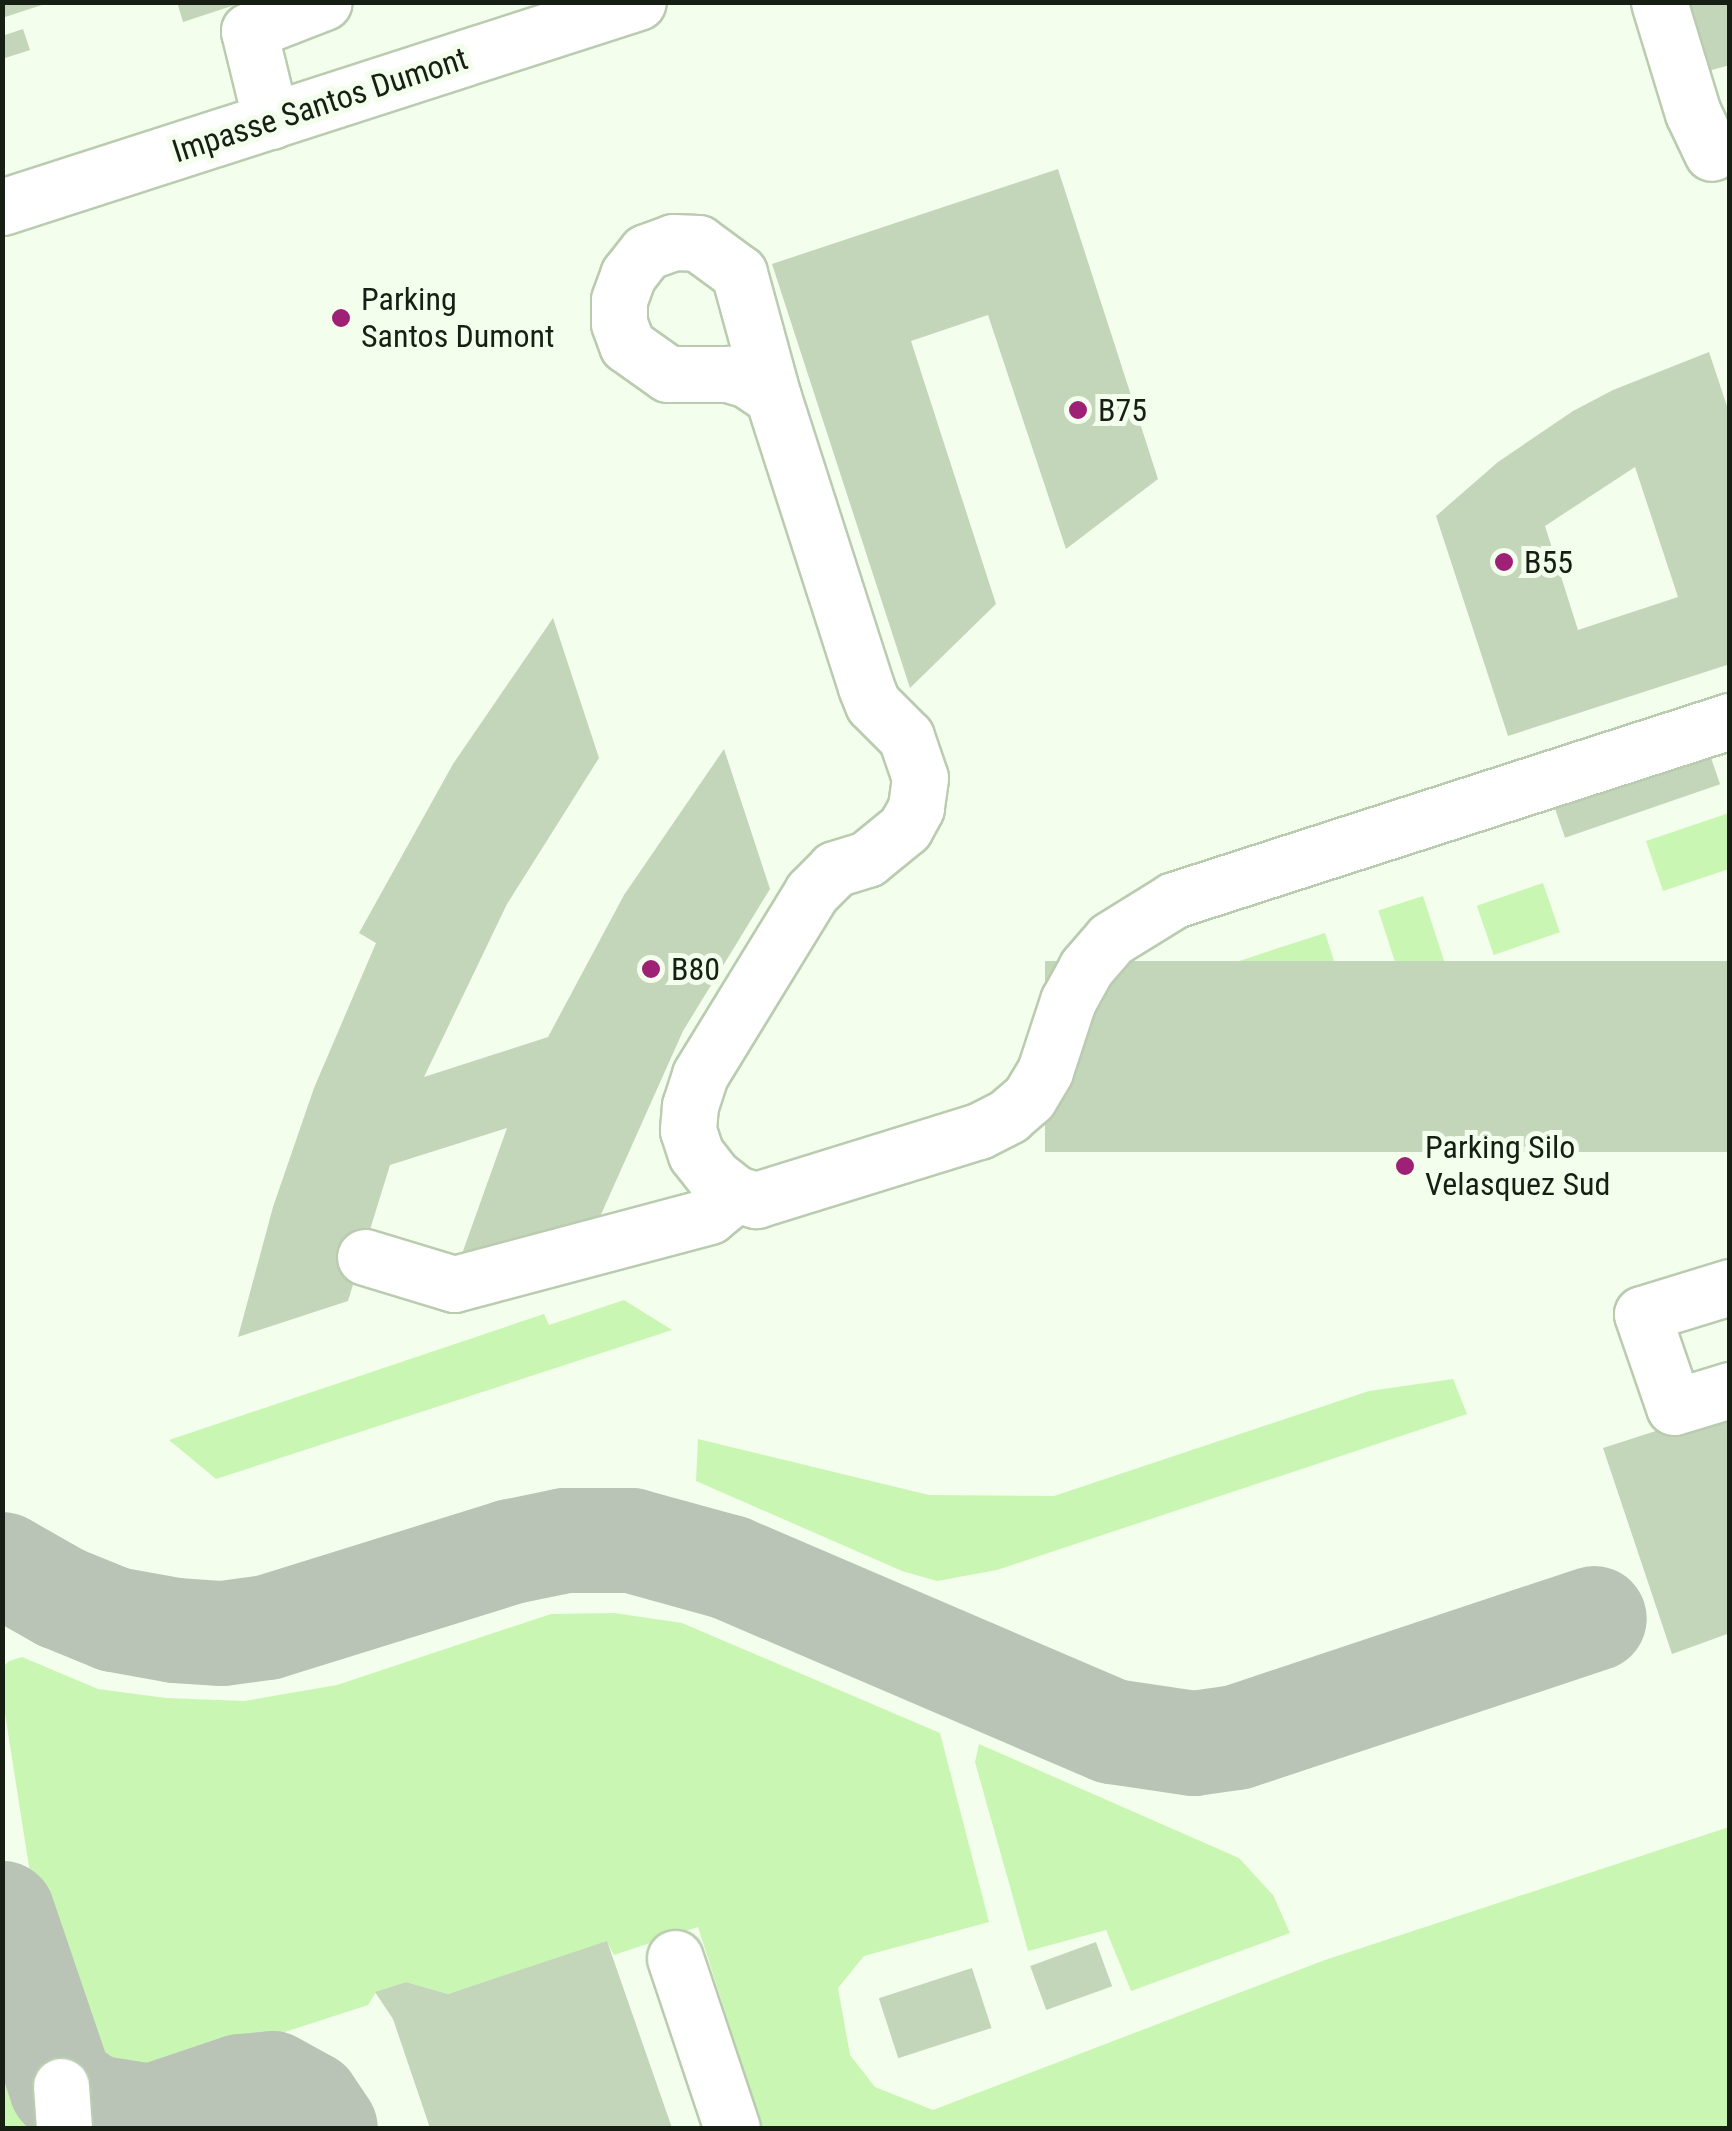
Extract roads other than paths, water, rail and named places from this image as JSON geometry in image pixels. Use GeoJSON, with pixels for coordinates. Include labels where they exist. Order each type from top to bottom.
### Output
{"type":"FeatureCollection","features":[{"type":"Feature","properties":{"kind":"street"},"geometry":{"type":"LineString","coordinates":[[271,120],[249,31],[324,2]]}},
{"type":"Feature","properties":{"kind":"street"},"geometry":{"type":"LineString","coordinates":[[1659,2],[1694,113],[1721,164]]}},
{"type":"Feature","properties":{"kind":"street","name":"Impasse Santos Dumont"},"geometry":{"type":"LineString","coordinates":[[2,207],[603,8]]}},
{"type":"Feature","properties":{"kind":"street"},"geometry":{"type":"LineString","coordinates":[[1721,164],[1710,120],[1730,92]]}},
{"type":"Feature","properties":{"kind":"street"},"geometry":{"type":"LineString","coordinates":[[773,397],[866,687],[873,704],[906,737],[920,778],[916,808],[905,828],[867,859],[835,869],[812,892],[700,1076],[690,1106],[688,1130],[696,1154],[736,1194],[756,1200],[979,1131],[1008,1116],[1029,1098],[1045,1071],[1068,1001],[1086,968],[1112,939],[1174,900],[1730,721]]}},
{"type":"Feature","properties":{"kind":"street"},"geometry":{"type":"LineString","coordinates":[[365,1257],[454,1284],[709,1216],[736,1194]]}},
{"type":"Feature","properties":{"kind":"street"},"geometry":{"type":"LineString","coordinates":[[1730,1287],[1642,1314],[1674,1407],[1730,1390]]}},
{"type":"Feature","properties":{"kind":"street"},"geometry":{"type":"LineString","coordinates":[[676,1958],[732,2128]]}},
{"type":"Feature","properties":{"kind":"place","name":"Parking Santos Dumont"},"geometry":{"type":"Point","coordinates":[341,318]}},
{"type":"Feature","properties":{"kind":"place","name":"B75"},"geometry":{"type":"Point","coordinates":[1078,410]}},
{"type":"Feature","properties":{"kind":"place","name":"B55"},"geometry":{"type":"Point","coordinates":[1504,562]}},
{"type":"Feature","properties":{"kind":"place","name":"B80"},"geometry":{"type":"Point","coordinates":[651,969]}},
{"type":"Feature","properties":{"kind":"place","name":"Parking Silo Velasquez Sud"},"geometry":{"type":"Point","coordinates":[1405,1166]}}]}
